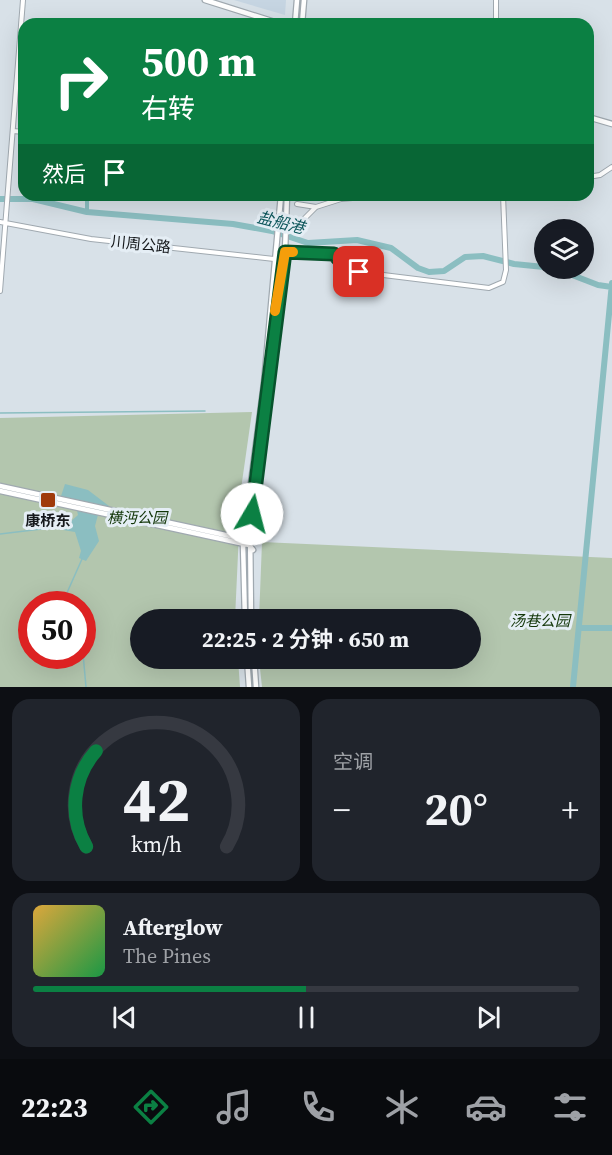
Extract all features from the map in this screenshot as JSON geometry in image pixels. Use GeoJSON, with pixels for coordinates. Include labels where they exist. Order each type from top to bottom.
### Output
{"type":"FeatureCollection","features":[{"type":"Feature","properties":{"kind":"main road"},"geometry":{"type":"LineString","coordinates":[[205,0],[262,18]]}},
{"type":"Feature","properties":{"kind":"main road"},"geometry":{"type":"LineString","coordinates":[[296,18],[297,0]]}},
{"type":"Feature","properties":{"kind":"main road"},"geometry":{"type":"LineString","coordinates":[[302,18],[304,0]]}},
{"type":"Feature","properties":{"kind":"main road"},"geometry":{"type":"LineString","coordinates":[[594,119],[612,124]]}},
{"type":"Feature","properties":{"kind":"main road"},"geometry":{"type":"LineString","coordinates":[[245,609],[246,542],[264,383],[281,201]]}},
{"type":"Feature","properties":{"kind":"main road"},"geometry":{"type":"LineString","coordinates":[[250,609],[246,542],[285,250],[287,201]]}},
{"type":"Feature","properties":{"kind":"main road"},"geometry":{"type":"LineString","coordinates":[[0,488],[246,542],[253,550]]}},
{"type":"Feature","properties":{"kind":"main road"},"geometry":{"type":"LineString","coordinates":[[248,669],[249,687]]}},
{"type":"Feature","properties":{"kind":"main road"},"geometry":{"type":"LineString","coordinates":[[255,669],[256,687]]}},
{"type":"Feature","properties":{"kind":"street"},"geometry":{"type":"LineString","coordinates":[[22,18],[23,0]]}},
{"type":"Feature","properties":{"kind":"street"},"geometry":{"type":"LineString","coordinates":[[496,0],[496,18]]}},
{"type":"Feature","properties":{"kind":"street"},"geometry":{"type":"LineString","coordinates":[[0,291],[2,222],[18,66]]}},
{"type":"Feature","properties":{"kind":"street"},"geometry":{"type":"LineString","coordinates":[[13,131],[18,131]]}},
{"type":"Feature","properties":{"kind":"street"},"geometry":{"type":"LineString","coordinates":[[594,176],[612,167]]}},
{"type":"Feature","properties":{"kind":"street"},"geometry":{"type":"LineString","coordinates":[[297,204],[316,207],[335,201]]}},
{"type":"Feature","properties":{"kind":"street"},"geometry":{"type":"LineString","coordinates":[[285,250],[334,254],[341,262],[359,272],[489,288],[503,282],[506,270],[503,201]]}},
{"type":"Feature","properties":{"kind":"street"},"geometry":{"type":"LineString","coordinates":[[297,226],[316,207]]}},
{"type":"Feature","properties":{"kind":"street","name":"川周公路"},"geometry":{"type":"LineString","coordinates":[[2,222],[91,239],[283,260]]}},
{"type":"Feature","properties":{"kind":"shaded area"},"geometry":{"type":"Polygon","coordinates":[[[234,0],[286,0],[285,15],[234,0]]]}},
{"type":"Feature","properties":{"kind":"green space","name":"横沔公园"},"geometry":{"type":"Polygon","coordinates":[[[252,412],[241,489],[235,609],[130,609],[130,669],[239,669],[240,687],[0,687],[0,418],[252,412]]]}},
{"type":"Feature","properties":{"kind":"green space","name":"汤巷公园"},"geometry":{"type":"Polygon","coordinates":[[[262,542],[612,558],[612,687],[262,687],[260,669],[481,669],[481,609],[259,609],[262,542]]]}},
{"type":"Feature","properties":{"kind":"water"},"geometry":{"type":"Polygon","coordinates":[[[65,484],[88,490],[109,506],[99,511],[95,526],[99,541],[86,561],[79,558],[81,551],[75,532],[57,529],[59,523],[69,523],[78,515],[76,506],[66,501],[58,505],[65,484]]]}},
{"type":"Feature","properties":{"kind":"waterway","name":"盐船港"},"geometry":{"type":"LineString","coordinates":[[0,199],[18,199]]}},
{"type":"Feature","properties":{"kind":"waterway","name":"盐船港"},"geometry":{"type":"LineString","coordinates":[[41,201],[87,212],[233,224],[272,231],[308,243],[357,240],[391,248],[418,268],[429,272],[444,271],[465,257],[483,256],[514,264],[534,266]]}},
{"type":"Feature","properties":{"kind":"waterway"},"geometry":{"type":"LineString","coordinates":[[87,201],[87,212]]}},
{"type":"Feature","properties":{"kind":"waterway","name":"盐船港"},"geometry":{"type":"LineString","coordinates":[[582,279],[612,287]]}},
{"type":"Feature","properties":{"kind":"waterway"},"geometry":{"type":"LineString","coordinates":[[573,687],[612,283]]}},
{"type":"Feature","properties":{"kind":"waterway"},"geometry":{"type":"LineString","coordinates":[[0,413],[205,411]]}},
{"type":"Feature","properties":{"kind":"waterway"},"geometry":{"type":"LineString","coordinates":[[0,534],[58,527]]}},
{"type":"Feature","properties":{"kind":"waterway"},"geometry":{"type":"LineString","coordinates":[[68,591],[82,559]]}},
{"type":"Feature","properties":{"kind":"waterway"},"geometry":{"type":"LineString","coordinates":[[580,628],[612,628]]}},
{"type":"Feature","properties":{"kind":"waterway"},"geometry":{"type":"LineString","coordinates":[[84,669],[86,687]]}},
{"type":"Feature","properties":{"kind":"slow traffic"},"geometry":{"type":"LineString","coordinates":[[275,311],[285,252],[293,252]]}},
{"type":"Feature","properties":{"kind":"place","name":"康桥东"},"geometry":{"type":"Point","coordinates":[48,500]}},
{"type":"Feature","properties":{"kind":"route"},"geometry":{"type":"LineString","coordinates":[[252,514],[262,444],[276,308],[285,252],[334,254],[341,262],[359,272]]}}]}
